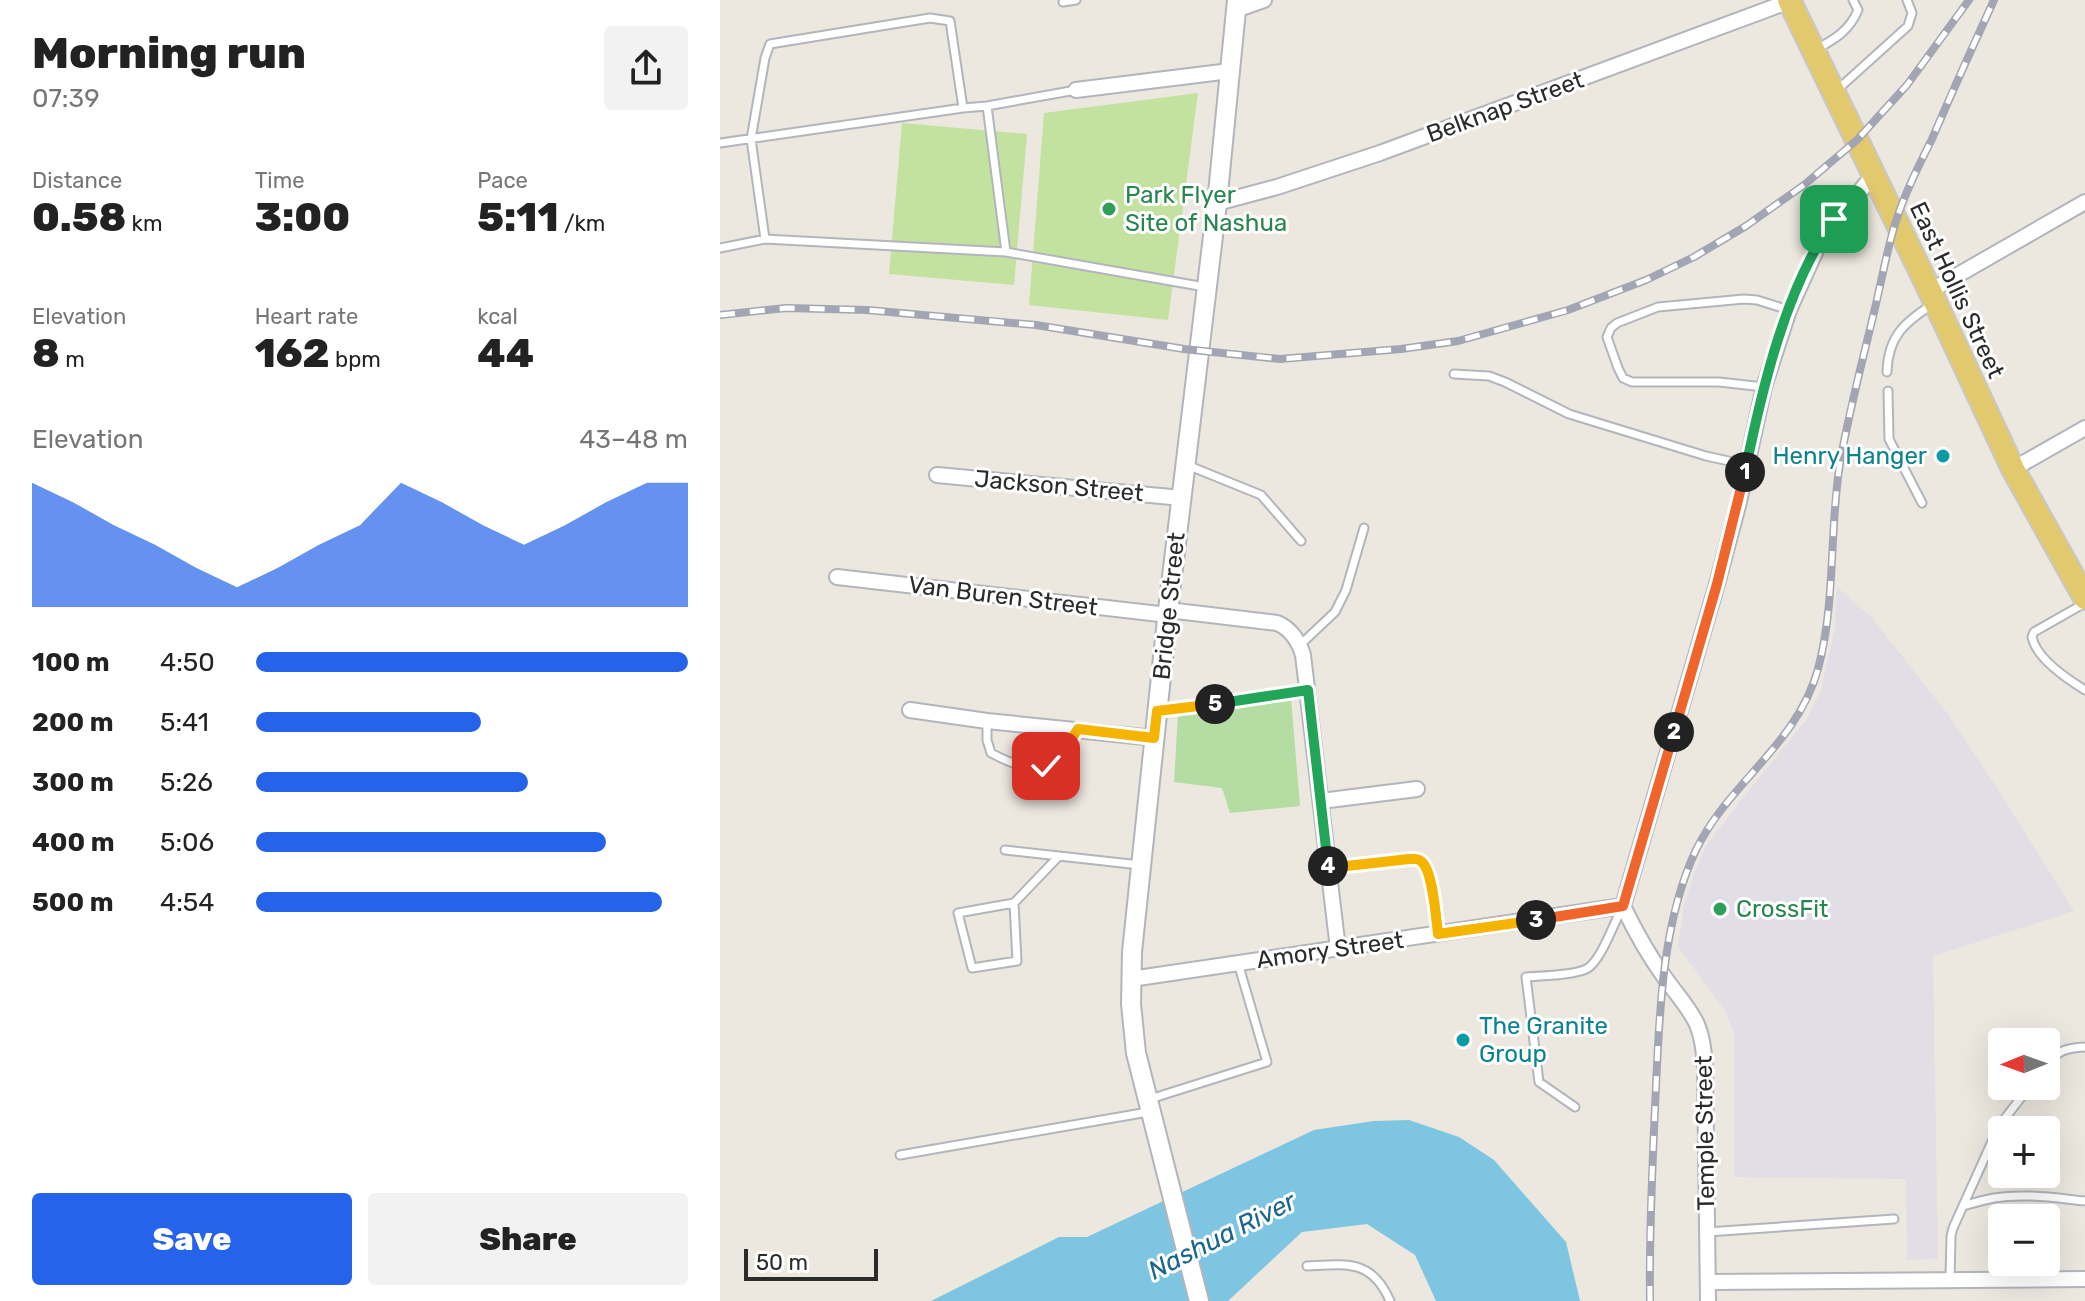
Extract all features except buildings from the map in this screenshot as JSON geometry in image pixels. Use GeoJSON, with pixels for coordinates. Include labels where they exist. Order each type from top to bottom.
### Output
{"type":"FeatureCollection","features":[{"type":"Feature","properties":{"kind":"main road","name":"East Hollis Street"},"geometry":{"type":"LineString","coordinates":[[1790,0],[2013,469],[2085,600]]}},
{"type":"Feature","properties":{"kind":"street"},"geometry":{"type":"LineString","coordinates":[[1237,5],[1264,0]]}},
{"type":"Feature","properties":{"kind":"street","name":"Belknap Street"},"geometry":{"type":"LineString","coordinates":[[1217,203],[1380,153],[1790,0]]}},
{"type":"Feature","properties":{"kind":"street","name":"Bridge Street"},"geometry":{"type":"LineString","coordinates":[[1199,1301],[1136,1053],[1131,979],[1140,865],[1237,5]]}},
{"type":"Feature","properties":{"kind":"street"},"geometry":{"type":"LineString","coordinates":[[1076,90],[1230,71]]}},
{"type":"Feature","properties":{"kind":"street"},"geometry":{"type":"LineString","coordinates":[[1623,906],[1717,584],[1764,387],[1789,310],[1823,235],[1874,174]]}},
{"type":"Feature","properties":{"kind":"street"},"geometry":{"type":"LineString","coordinates":[[1932,297],[2085,202]]}},
{"type":"Feature","properties":{"kind":"street"},"geometry":{"type":"LineString","coordinates":[[2013,469],[2085,428]]}},
{"type":"Feature","properties":{"kind":"street","name":"Jackson Street"},"geometry":{"type":"LineString","coordinates":[[937,475],[1182,498]]}},
{"type":"Feature","properties":{"kind":"street","name":"Van Buren Street"},"geometry":{"type":"LineString","coordinates":[[837,577],[1277,623],[1284,626],[1300,645]]}},
{"type":"Feature","properties":{"kind":"street"},"geometry":{"type":"LineString","coordinates":[[1300,645],[1338,949]]}},
{"type":"Feature","properties":{"kind":"street"},"geometry":{"type":"LineString","coordinates":[[910,710],[1154,738]]}},
{"type":"Feature","properties":{"kind":"street"},"geometry":{"type":"LineString","coordinates":[[1321,801],[1417,789]]}},
{"type":"Feature","properties":{"kind":"street","name":"Amory Street"},"geometry":{"type":"LineString","coordinates":[[1131,979],[1623,906]]}},
{"type":"Feature","properties":{"kind":"street","name":"Temple Street"},"geometry":{"type":"LineString","coordinates":[[1623,906],[1664,977],[1695,1017],[1703,1039],[1708,1301]]}},
{"type":"Feature","properties":{"kind":"street"},"geometry":{"type":"LineString","coordinates":[[1708,1282],[2085,1279]]}},
{"type":"Feature","properties":{"kind":"lane"},"geometry":{"type":"LineString","coordinates":[[1063,2],[1076,0]]}},
{"type":"Feature","properties":{"kind":"lane"},"geometry":{"type":"LineString","coordinates":[[1815,50],[1839,37],[1854,20],[1858,10],[1853,0]]}},
{"type":"Feature","properties":{"kind":"lane"},"geometry":{"type":"LineString","coordinates":[[1835,92],[1908,26],[1912,13],[1907,0]]}},
{"type":"Feature","properties":{"kind":"lane"},"geometry":{"type":"LineString","coordinates":[[765,239],[751,139],[770,44],[930,18],[950,21],[963,108]]}},
{"type":"Feature","properties":{"kind":"lane"},"geometry":{"type":"LineString","coordinates":[[720,143],[987,106],[1076,90]]}},
{"type":"Feature","properties":{"kind":"lane"},"geometry":{"type":"LineString","coordinates":[[987,106],[1006,252]]}},
{"type":"Feature","properties":{"kind":"lane"},"geometry":{"type":"LineString","coordinates":[[720,248],[765,239],[1006,252],[1207,287]]}},
{"type":"Feature","properties":{"kind":"lane"},"geometry":{"type":"LineString","coordinates":[[1887,372],[1895,337],[1932,297]]}},
{"type":"Feature","properties":{"kind":"lane"},"geometry":{"type":"LineString","coordinates":[[1764,387],[1719,382],[1632,382],[1623,378],[1607,337],[1617,323],[1658,307],[1744,299],[1789,310]]}},
{"type":"Feature","properties":{"kind":"lane"},"geometry":{"type":"LineString","coordinates":[[1454,374],[1489,376],[1569,414],[1671,446],[1747,465]]}},
{"type":"Feature","properties":{"kind":"lane"},"geometry":{"type":"LineString","coordinates":[[1888,391],[1889,439],[1922,503]]}},
{"type":"Feature","properties":{"kind":"lane"},"geometry":{"type":"LineString","coordinates":[[1185,465],[1261,495],[1301,541]]}},
{"type":"Feature","properties":{"kind":"lane"},"geometry":{"type":"LineString","coordinates":[[1300,645],[1335,612],[1346,590],[1364,528]]}},
{"type":"Feature","properties":{"kind":"lane"},"geometry":{"type":"LineString","coordinates":[[2085,600],[2034,632],[2032,637],[2036,650],[2085,690]]}},
{"type":"Feature","properties":{"kind":"lane"},"geometry":{"type":"LineString","coordinates":[[1157,711],[1308,690]]}},
{"type":"Feature","properties":{"kind":"lane"},"geometry":{"type":"LineString","coordinates":[[987,721],[991,753],[1008,762],[1028,767],[1046,766],[1060,756],[1078,729]]}},
{"type":"Feature","properties":{"kind":"lane"},"geometry":{"type":"LineString","coordinates":[[1005,850],[1140,865]]}},
{"type":"Feature","properties":{"kind":"lane"},"geometry":{"type":"LineString","coordinates":[[1014,903],[1017,961],[972,968],[958,913],[1014,903],[1059,856]]}},
{"type":"Feature","properties":{"kind":"lane"},"geometry":{"type":"LineString","coordinates":[[1329,868],[1409,859],[1421,861],[1429,877],[1438,934]]}},
{"type":"Feature","properties":{"kind":"lane"},"geometry":{"type":"LineString","coordinates":[[1575,1107],[1539,1082],[1526,977],[1580,971],[1590,967],[1623,906]]}},
{"type":"Feature","properties":{"kind":"lane"},"geometry":{"type":"LineString","coordinates":[[900,1155],[1149,1106],[1267,1062],[1238,963]]}},
{"type":"Feature","properties":{"kind":"lane"},"geometry":{"type":"LineString","coordinates":[[2060,1052],[2085,1047]]}},
{"type":"Feature","properties":{"kind":"lane"},"geometry":{"type":"LineString","coordinates":[[1950,1280],[1951,1236],[1999,1126],[2019,1100]]}},
{"type":"Feature","properties":{"kind":"lane"},"geometry":{"type":"LineString","coordinates":[[1963,1206],[2018,1196],[2085,1201]]}},
{"type":"Feature","properties":{"kind":"lane"},"geometry":{"type":"LineString","coordinates":[[1707,1232],[1894,1219]]}},
{"type":"Feature","properties":{"kind":"lane"},"geometry":{"type":"LineString","coordinates":[[1307,1266],[1348,1265],[1370,1272],[1378,1279],[1390,1301]]}},
{"type":"Feature","properties":{"kind":"shaded area"},"geometry":{"type":"Polygon","coordinates":[[[1837,587],[1872,618],[1947,713],[2074,911],[1933,956],[1938,1259],[1907,1260],[1906,1179],[1734,1177],[1734,1033],[1725,1010],[1678,947],[1684,905],[1706,846],[1807,719],[1821,690],[1835,628],[1837,587]]]}},
{"type":"Feature","properties":{"kind":"green space","name":"Park Flyer Site of Nashua"},"geometry":{"type":"Polygon","coordinates":[[[1198,93],[1168,320],[1029,305],[1044,113],[1198,93]]]}},
{"type":"Feature","properties":{"kind":"green space"},"geometry":{"type":"Polygon","coordinates":[[[902,123],[1027,134],[1014,285],[889,274],[902,123]]]}},
{"type":"Feature","properties":{"kind":"green space"},"geometry":{"type":"Polygon","coordinates":[[[1291,699],[1300,806],[1230,813],[1222,788],[1174,782],[1178,714],[1291,699]]]}},
{"type":"Feature","properties":{"kind":"water","name":"Nashua River"},"geometry":{"type":"Polygon","coordinates":[[[1409,1120],[1459,1137],[1494,1160],[1566,1242],[1580,1301],[1436,1301],[1415,1255],[1367,1224],[1302,1232],[1228,1301],[931,1301],[1059,1237],[1087,1237],[1314,1130],[1374,1121],[1409,1120]]]}},
{"type":"Feature","properties":{"kind":"railway"},"geometry":{"type":"LineString","coordinates":[[720,315],[786,308],[867,310],[1036,325],[1184,349],[1280,359],[1458,341],[1568,310],[1646,280],[1694,257],[1746,226],[1804,185],[1857,140],[1907,85],[1969,0]]}},
{"type":"Feature","properties":{"kind":"railway"},"geometry":{"type":"LineString","coordinates":[[1650,1301],[1658,1043],[1668,943],[1675,911],[1696,850],[1710,826],[1795,720],[1818,669],[1830,592],[1840,463],[1890,242],[1908,190],[1994,0]]}},
{"type":"Feature","properties":{"kind":"place","name":"Park Flyer Site of Nashua"},"geometry":{"type":"Point","coordinates":[1109,209]}},
{"type":"Feature","properties":{"kind":"place","name":"Henry Hanger"},"geometry":{"type":"Point","coordinates":[1943,456]}},
{"type":"Feature","properties":{"kind":"place","name":"CrossFit"},"geometry":{"type":"Point","coordinates":[1720,909]}},
{"type":"Feature","properties":{"kind":"place","name":"The Granite Group"},"geometry":{"type":"Point","coordinates":[1463,1040]}},
{"type":"Feature","properties":{"kind":"route"},"geometry":{"type":"LineString","coordinates":[[1046,766],[1060,756],[1078,729],[1154,738],[1157,711],[1308,690],[1329,868],[1409,859],[1421,861],[1429,877],[1438,934],[1623,906],[1717,584],[1764,387],[1789,310],[1812,256],[1834,219]]}}]}
